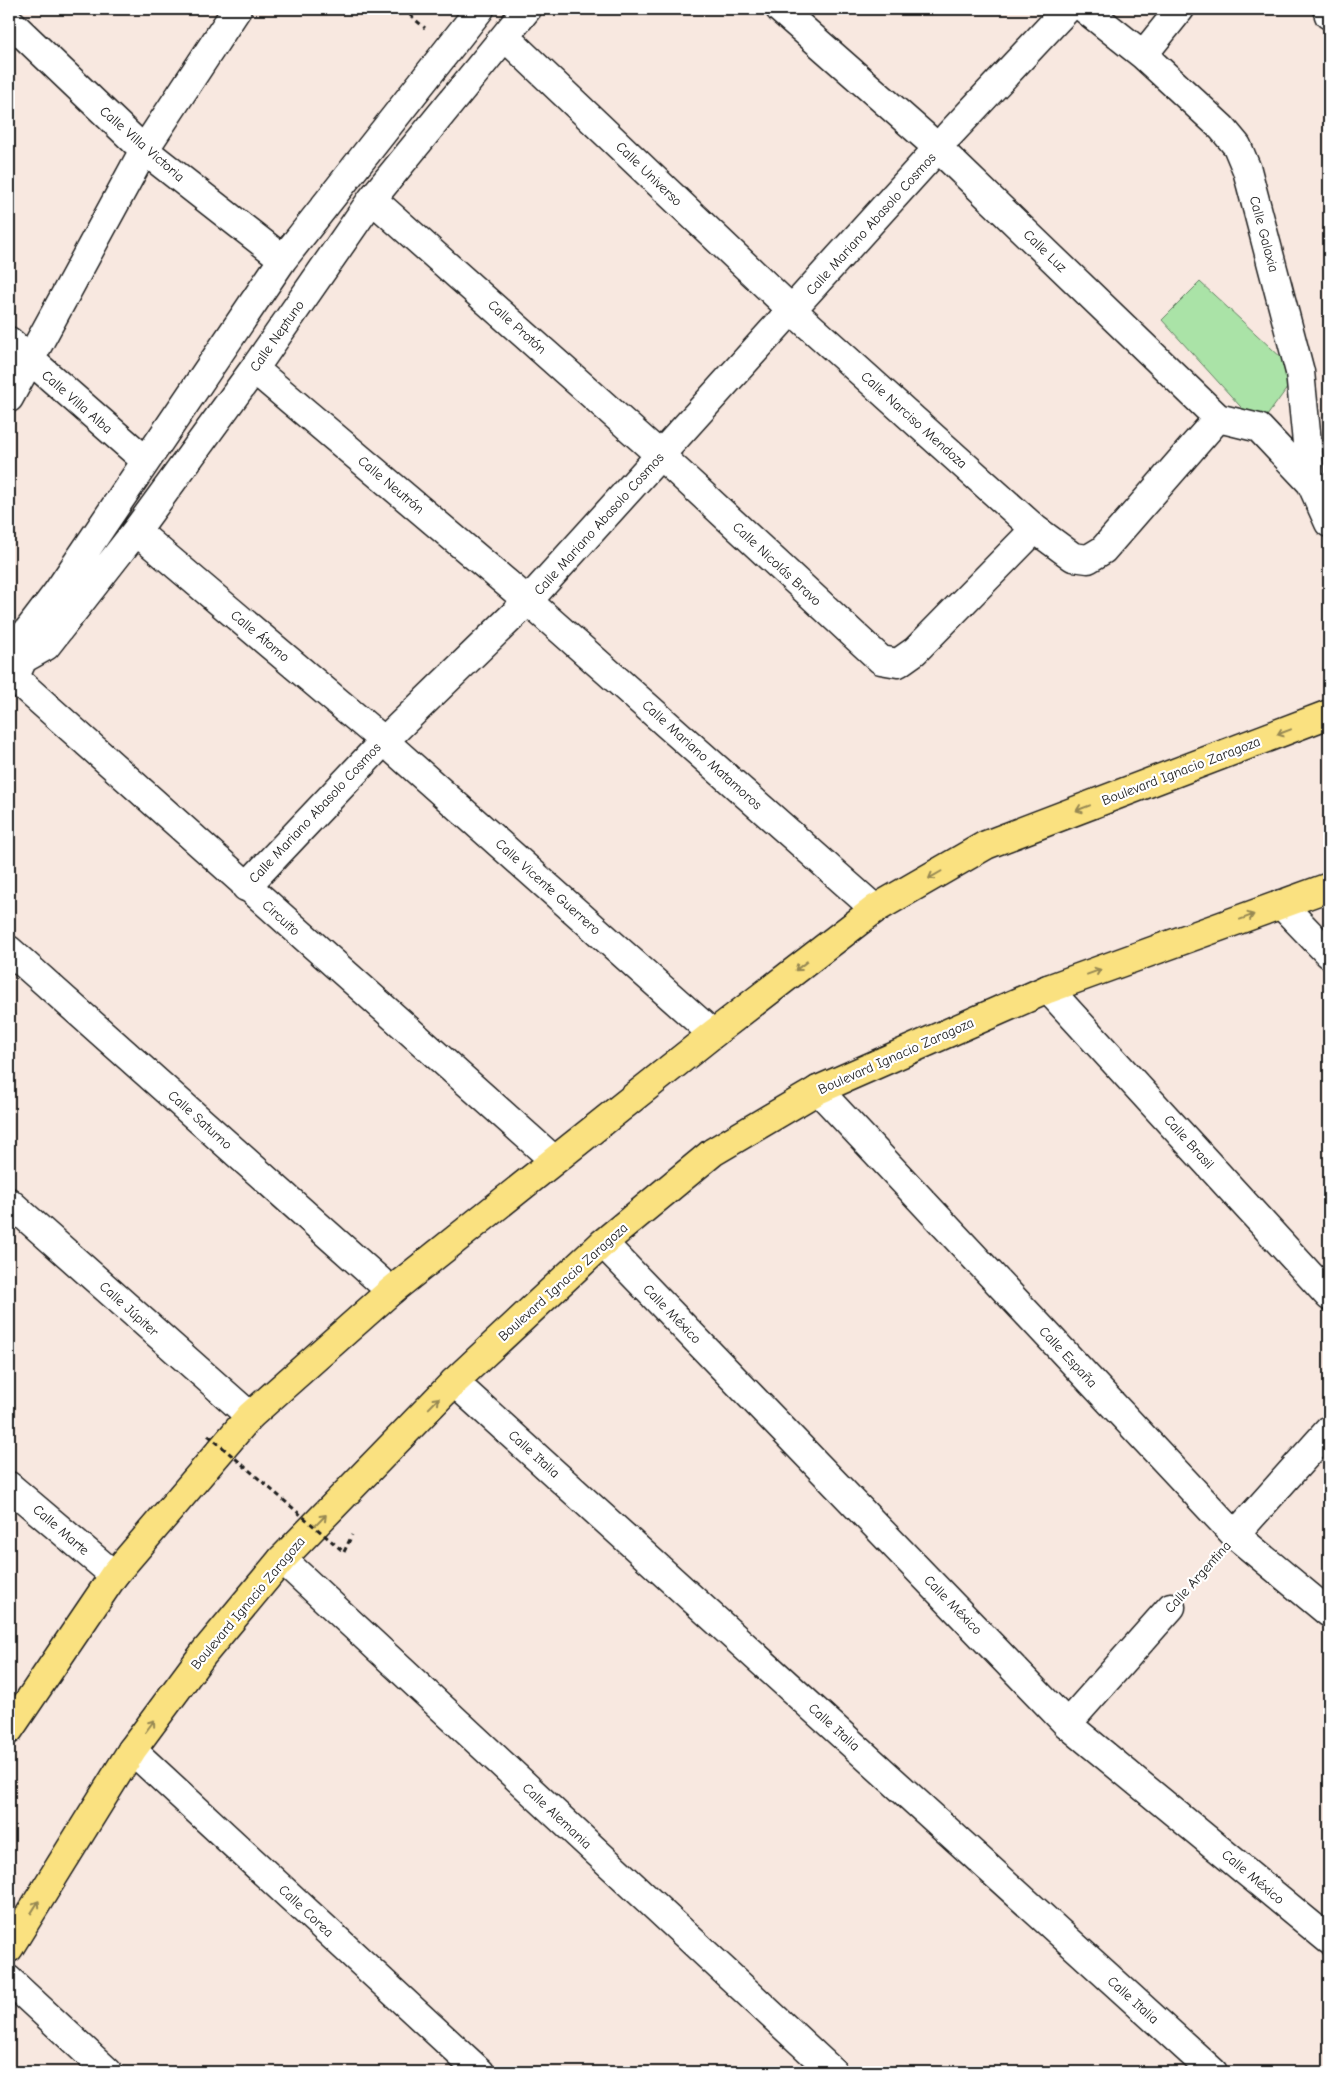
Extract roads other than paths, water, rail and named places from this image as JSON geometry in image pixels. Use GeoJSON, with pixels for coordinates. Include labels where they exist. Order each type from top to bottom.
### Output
{"type":"FeatureCollection","features":[{"type":"Feature","properties":{"kind":"main road","name":"Boulevard Ignacio Zaragoza"},"geometry":{"type":"LineString","coordinates":[[9,1730],[114,1575],[250,1416],[391,1290],[713,1034],[875,909],[986,845],[1329,714]]}},
{"type":"Feature","properties":{"kind":"main road","name":"Boulevard Ignacio Zaragoza"},"geometry":{"type":"LineString","coordinates":[[9,1948],[132,1750],[204,1653],[282,1559],[454,1382],[603,1243],[713,1152],[818,1090],[1048,989],[1329,887]]}},
{"type":"Feature","properties":{"kind":"street"},"geometry":{"type":"LineString","coordinates":[[9,398],[18,350],[144,150],[237,9]]}},
{"type":"Feature","properties":{"kind":"street"},"geometry":{"type":"LineString","coordinates":[[15,670],[24,636],[56,594],[284,259],[480,9]]}},
{"type":"Feature","properties":{"kind":"street","name":"Calle Neptuno"},"geometry":{"type":"LineString","coordinates":[[15,670],[46,646],[136,531],[254,369],[372,199],[527,9]]}},
{"type":"Feature","properties":{"kind":"street","name":"Calle Luz"},"geometry":{"type":"LineString","coordinates":[[780,9],[944,142],[1218,418]]}},
{"type":"Feature","properties":{"kind":"street","name":"Calle Mariano Abasolo Cosmos"},"geometry":{"type":"LineString","coordinates":[[246,887],[384,741],[528,601],[1067,9]]}},
{"type":"Feature","properties":{"kind":"street","name":"Calle Galaxia"},"geometry":{"type":"LineString","coordinates":[[1085,9],[1143,55],[1222,128],[1237,146],[1247,170],[1300,372],[1311,483],[1329,523]]}},
{"type":"Feature","properties":{"kind":"street"},"geometry":{"type":"LineString","coordinates":[[1143,55],[1180,9]]}},
{"type":"Feature","properties":{"kind":"street"},"geometry":{"type":"LineString","coordinates":[[1327,9],[1329,15]]}},
{"type":"Feature","properties":{"kind":"street","name":"Calle Villa Victoria"},"geometry":{"type":"LineString","coordinates":[[9,21],[144,150],[284,259]]}},
{"type":"Feature","properties":{"kind":"street","name":"Calle Universo"},"geometry":{"type":"LineString","coordinates":[[505,36],[793,311]]}},
{"type":"Feature","properties":{"kind":"street","name":"Calle Protón"},"geometry":{"type":"LineString","coordinates":[[372,199],[661,456]]}},
{"type":"Feature","properties":{"kind":"street","name":"Calle Narciso Mendoza"},"geometry":{"type":"LineString","coordinates":[[793,311],[1035,529],[1073,557],[1088,560],[1103,550],[1218,418]]}},
{"type":"Feature","properties":{"kind":"street","name":"Calle Villa Alba"},"geometry":{"type":"LineString","coordinates":[[18,350],[146,461]]}},
{"type":"Feature","properties":{"kind":"street","name":"Calle Neutrón"},"geometry":{"type":"LineString","coordinates":[[254,369],[528,601]]}},
{"type":"Feature","properties":{"kind":"street"},"geometry":{"type":"LineString","coordinates":[[1218,418],[1259,428],[1311,483]]}},
{"type":"Feature","properties":{"kind":"street","name":"Calle Nicolás Bravo"},"geometry":{"type":"LineString","coordinates":[[661,456],[881,660],[898,663],[915,651],[1035,529]]}},
{"type":"Feature","properties":{"kind":"street","name":"Calle Átomo"},"geometry":{"type":"LineString","coordinates":[[136,531],[384,741]]}},
{"type":"Feature","properties":{"kind":"street","name":"Calle Mariano Matamoros"},"geometry":{"type":"LineString","coordinates":[[528,601],[875,909]]}},
{"type":"Feature","properties":{"kind":"street","name":"Circuito"},"geometry":{"type":"LineString","coordinates":[[15,670],[246,887],[554,1160]]}},
{"type":"Feature","properties":{"kind":"street","name":"Calle Vicente Guerrero"},"geometry":{"type":"LineString","coordinates":[[384,741],[713,1034]]}},
{"type":"Feature","properties":{"kind":"street"},"geometry":{"type":"LineString","coordinates":[[1281,904],[1329,954]]}},
{"type":"Feature","properties":{"kind":"street","name":"Calle Saturno"},"geometry":{"type":"LineString","coordinates":[[9,950],[391,1290]]}},
{"type":"Feature","properties":{"kind":"street","name":"Calle Brasil"},"geometry":{"type":"LineString","coordinates":[[1048,989],[1329,1296]]}},
{"type":"Feature","properties":{"kind":"street","name":"Calle España"},"geometry":{"type":"LineString","coordinates":[[818,1090],[1235,1535],[1329,1613]]}},
{"type":"Feature","properties":{"kind":"street","name":"Calle Júpiter"},"geometry":{"type":"LineString","coordinates":[[9,1202],[250,1416]]}},
{"type":"Feature","properties":{"kind":"street","name":"Calle México"},"geometry":{"type":"LineString","coordinates":[[603,1243],[1067,1724],[1329,1940]]}},
{"type":"Feature","properties":{"kind":"street","name":"Calle Italia"},"geometry":{"type":"LineString","coordinates":[[454,1382],[1213,2072]]}},
{"type":"Feature","properties":{"kind":"street","name":"Calle Argentina"},"geometry":{"type":"LineString","coordinates":[[1235,1535],[1329,1430]]}},
{"type":"Feature","properties":{"kind":"street","name":"Calle Marte"},"geometry":{"type":"LineString","coordinates":[[9,1486],[114,1575]]}},
{"type":"Feature","properties":{"kind":"street","name":"Calle Alemania"},"geometry":{"type":"LineString","coordinates":[[282,1559],[833,2072]]}},
{"type":"Feature","properties":{"kind":"street","name":"Calle Argentina"},"geometry":{"type":"LineString","coordinates":[[1067,1724],[1171,1607]]}},
{"type":"Feature","properties":{"kind":"street","name":"Calle Corea"},"geometry":{"type":"LineString","coordinates":[[132,1750],[480,2072]]}},
{"type":"Feature","properties":{"kind":"street"},"geometry":{"type":"LineString","coordinates":[[9,1980],[108,2072]]}}]}
